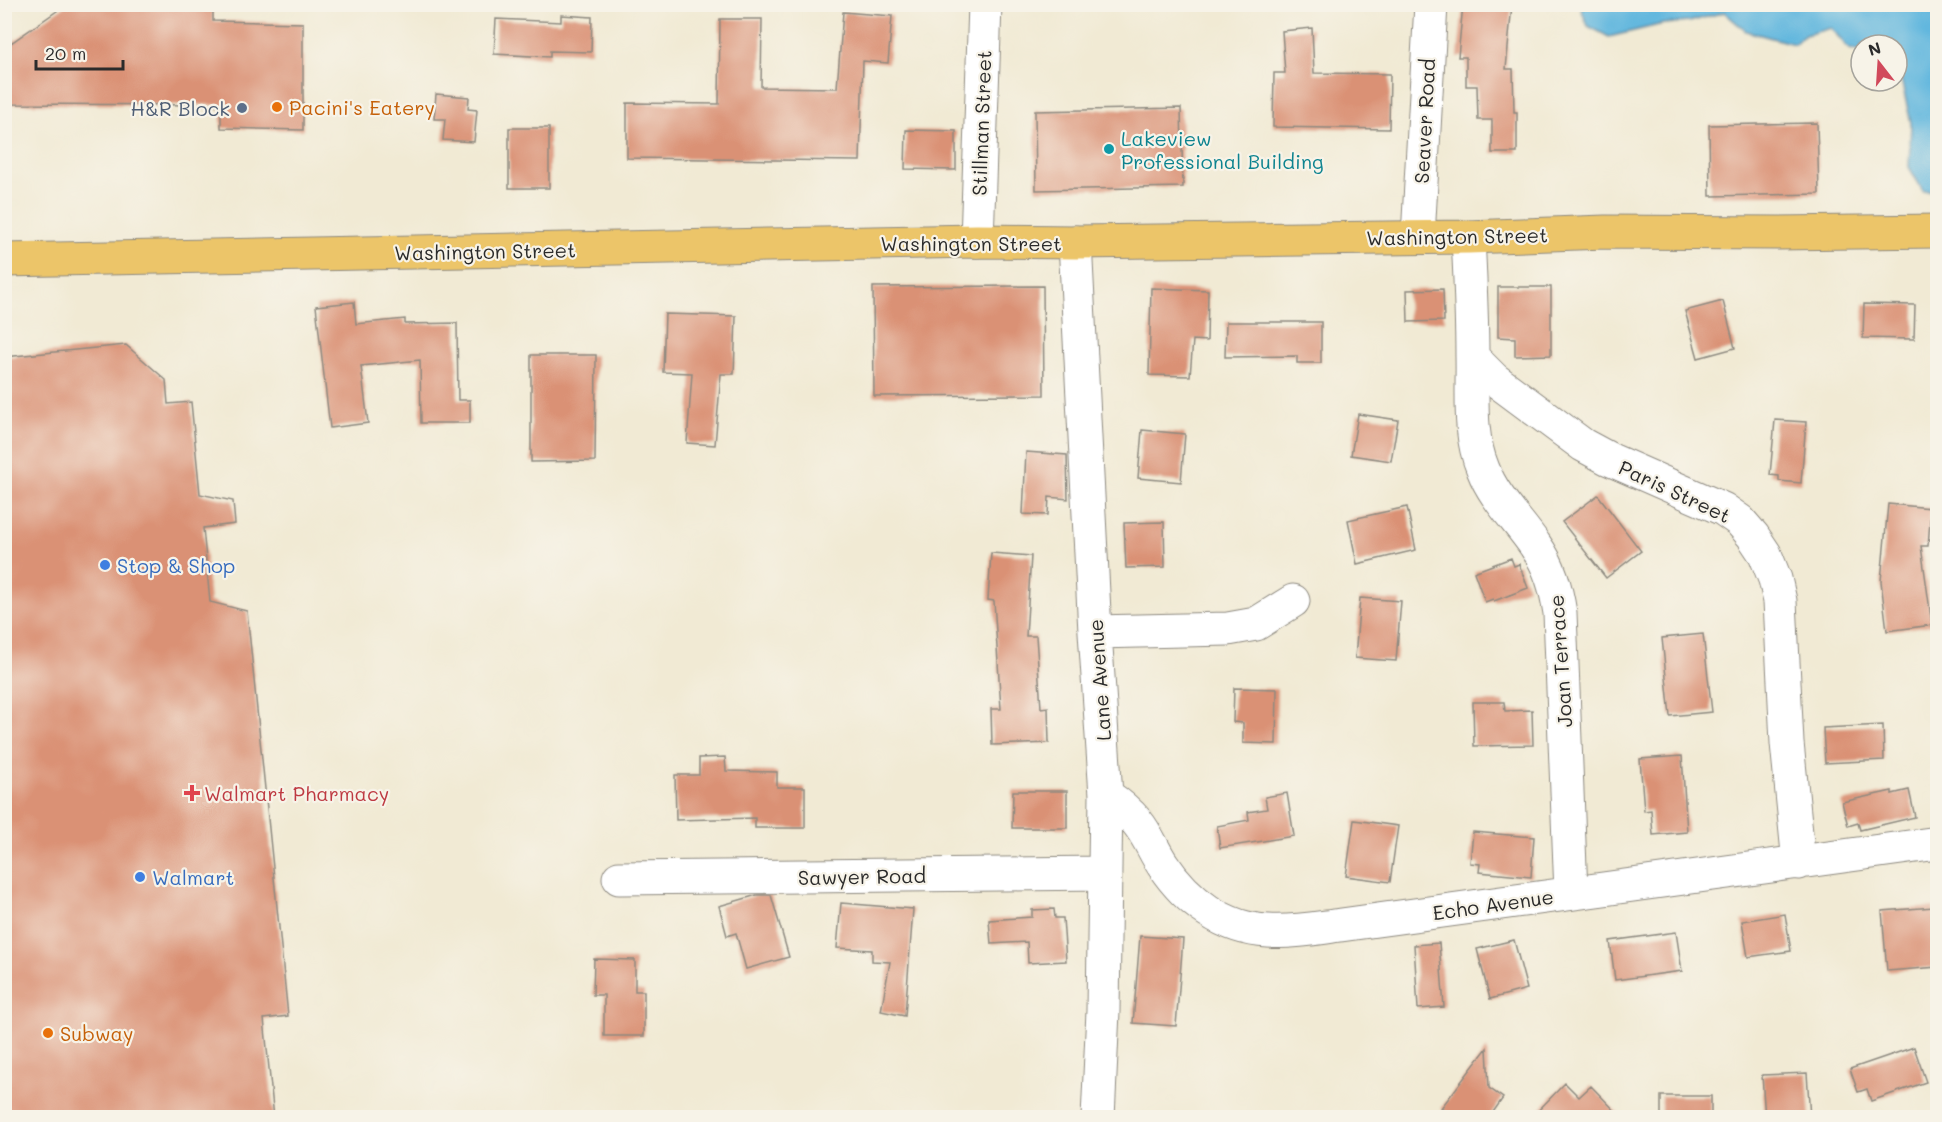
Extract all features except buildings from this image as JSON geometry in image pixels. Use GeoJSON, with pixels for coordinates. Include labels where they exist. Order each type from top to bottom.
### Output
{"type":"FeatureCollection","features":[{"type":"Feature","properties":{"kind":"main road","name":"Washington Street"},"geometry":{"type":"LineString","coordinates":[[4,260],[977,241],[1468,237],[1605,232],[1938,231]]}},
{"type":"Feature","properties":{"kind":"street","name":"Stillman Street"},"geometry":{"type":"LineString","coordinates":[[977,241],[985,4]]}},
{"type":"Feature","properties":{"kind":"street","name":"Seaver Road"},"geometry":{"type":"LineString","coordinates":[[1418,237],[1431,4]]}},
{"type":"Feature","properties":{"kind":"street","name":"Joan Terrace"},"geometry":{"type":"LineString","coordinates":[[1468,237],[1473,357],[1472,426],[1480,462],[1494,490],[1536,546],[1556,587],[1560,613],[1571,893]]}},
{"type":"Feature","properties":{"kind":"street","name":"Lane Avenue"},"geometry":{"type":"LineString","coordinates":[[1075,242],[1095,632],[1106,795],[1103,1011],[1098,1118]]}},
{"type":"Feature","properties":{"kind":"street","name":"Paris Street"},"geometry":{"type":"LineString","coordinates":[[1473,357],[1494,380],[1583,445],[1609,459],[1723,509],[1740,521],[1765,554],[1775,579],[1780,601],[1787,743],[1799,863]]}},
{"type":"Feature","properties":{"kind":"street"},"geometry":{"type":"LineString","coordinates":[[1095,632],[1228,628],[1256,624],[1293,601]]}},
{"type":"Feature","properties":{"kind":"street","name":"Echo Avenue"},"geometry":{"type":"LineString","coordinates":[[1106,795],[1123,807],[1138,824],[1175,884],[1189,897],[1224,920],[1244,927],[1267,931],[1290,931],[1938,843]]}},
{"type":"Feature","properties":{"kind":"street","name":"Sawyer Road"},"geometry":{"type":"LineString","coordinates":[[619,879],[1105,873]]}},
{"type":"Feature","properties":{"kind":"water"},"geometry":{"type":"Polygon","coordinates":[[[1583,5],[1937,5],[1937,191],[1923,191],[1909,167],[1911,123],[1904,93],[1909,93],[1909,33],[1849,33],[1849,49],[1831,28],[1805,35],[1794,44],[1746,31],[1724,12],[1689,22],[1663,24],[1609,37],[1588,26],[1581,9],[1583,5]]]}},
{"type":"Feature","properties":{"kind":"place","name":"Pacini's Eatery"},"geometry":{"type":"Point","coordinates":[277,107]}},
{"type":"Feature","properties":{"kind":"place","name":"H&R Block"},"geometry":{"type":"Point","coordinates":[242,108]}},
{"type":"Feature","properties":{"kind":"place","name":"Lakeview Professional Building"},"geometry":{"type":"Point","coordinates":[1109,149]}},
{"type":"Feature","properties":{"kind":"place","name":"Stop & Shop"},"geometry":{"type":"Point","coordinates":[105,565]}},
{"type":"Feature","properties":{"kind":"place","name":"Walmart Pharmacy"},"geometry":{"type":"Point","coordinates":[192,793]}},
{"type":"Feature","properties":{"kind":"place","name":"Walmart"},"geometry":{"type":"Point","coordinates":[140,877]}},
{"type":"Feature","properties":{"kind":"place","name":"Subway"},"geometry":{"type":"Point","coordinates":[48,1033]}}]}
